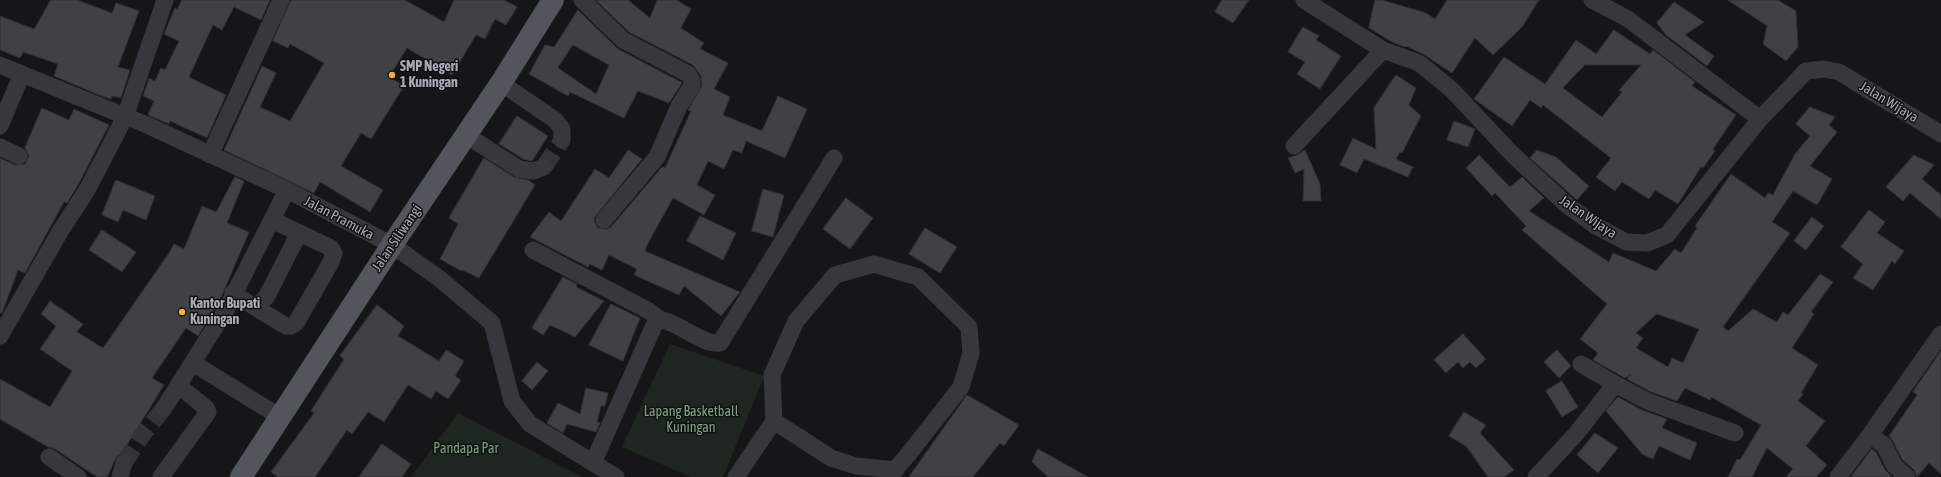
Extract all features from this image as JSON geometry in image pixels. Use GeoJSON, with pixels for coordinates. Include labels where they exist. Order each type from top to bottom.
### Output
{"type":"FeatureCollection","features":[{"type":"Feature","properties":{"kind":"main road","name":"Jalan Siliwangi"},"geometry":{"type":"LineString","coordinates":[[248,475],[280,417],[392,245],[501,83],[553,0]]}},
{"type":"Feature","properties":{"kind":"street"},"geometry":{"type":"LineString","coordinates":[[0,336],[61,230],[87,190],[125,117],[166,0]]}},
{"type":"Feature","properties":{"kind":"street"},"geometry":{"type":"LineString","coordinates":[[210,155],[281,0]]}},
{"type":"Feature","properties":{"kind":"street"},"geometry":{"type":"LineString","coordinates":[[582,0],[623,40],[688,74],[692,81],[692,86],[679,106],[657,157],[604,220]]}},
{"type":"Feature","properties":{"kind":"street","name":"Jalan Wijaya"},"geometry":{"type":"LineString","coordinates":[[1304,0],[1383,50],[1419,63],[1452,90],[1513,155],[1566,205],[1596,226],[1626,242],[1647,243],[1667,235],[1760,119],[1806,71],[1824,69],[1839,72],[1941,134]]}},
{"type":"Feature","properties":{"kind":"street"},"geometry":{"type":"LineString","coordinates":[[1592,0],[1628,19],[1760,119]]}},
{"type":"Feature","properties":{"kind":"street"},"geometry":{"type":"LineString","coordinates":[[1294,146],[1383,50]]}},
{"type":"Feature","properties":{"kind":"street","name":"Jalan Pramuka"},"geometry":{"type":"LineString","coordinates":[[0,65],[147,125],[287,190],[392,245],[440,279],[492,324],[512,401],[530,424],[616,477]]}},
{"type":"Feature","properties":{"kind":"street"},"geometry":{"type":"LineString","coordinates":[[0,126],[22,74]]}},
{"type":"Feature","properties":{"kind":"street"},"geometry":{"type":"LineString","coordinates":[[501,83],[555,120],[562,129],[562,140]]}},
{"type":"Feature","properties":{"kind":"street"},"geometry":{"type":"LineString","coordinates":[[466,135],[519,169],[533,171],[544,167]]}},
{"type":"Feature","properties":{"kind":"street"},"geometry":{"type":"LineString","coordinates":[[0,147],[19,156]]}},
{"type":"Feature","properties":{"kind":"street"},"geometry":{"type":"LineString","coordinates":[[533,250],[650,311],[660,320],[711,343],[720,343],[834,158]]}},
{"type":"Feature","properties":{"kind":"street"},"geometry":{"type":"LineString","coordinates":[[164,408],[227,308],[233,293],[287,190]]}},
{"type":"Feature","properties":{"kind":"street"},"geometry":{"type":"LineString","coordinates":[[233,293],[286,326],[291,326],[296,323],[331,262],[334,253],[331,248],[272,220]]}},
{"type":"Feature","properties":{"kind":"street"},"geometry":{"type":"LineString","coordinates":[[256,308],[267,296],[299,232]]}},
{"type":"Feature","properties":{"kind":"street"},"geometry":{"type":"LineString","coordinates":[[736,477],[774,421],[772,376],[796,321],[835,275],[874,264],[918,277],[969,327],[971,353],[961,387],[892,473],[856,466],[831,458],[774,421]]}},
{"type":"Feature","properties":{"kind":"street"},"geometry":{"type":"LineString","coordinates":[[593,463],[656,321],[660,320]]}},
{"type":"Feature","properties":{"kind":"street"},"geometry":{"type":"LineString","coordinates":[[1838,477],[1870,435],[1941,334]]}},
{"type":"Feature","properties":{"kind":"street"},"geometry":{"type":"LineString","coordinates":[[193,363],[280,417]]}},
{"type":"Feature","properties":{"kind":"street"},"geometry":{"type":"LineString","coordinates":[[1581,364],[1647,401],[1735,433]]}},
{"type":"Feature","properties":{"kind":"street"},"geometry":{"type":"LineString","coordinates":[[1536,477],[1576,434],[1615,384]]}},
{"type":"Feature","properties":{"kind":"street"},"geometry":{"type":"LineString","coordinates":[[161,477],[208,412],[206,408],[179,386]]}},
{"type":"Feature","properties":{"kind":"street"},"geometry":{"type":"LineString","coordinates":[[1870,435],[1884,445],[1894,465],[1907,477]]}},
{"type":"Feature","properties":{"kind":"street"},"geometry":{"type":"LineString","coordinates":[[49,456],[78,477]]}},
{"type":"Feature","properties":{"kind":"green space","name":"Lapang Basketball Kuningan"},"geometry":{"type":"Polygon","coordinates":[[[670,344],[764,376],[723,477],[691,477],[622,447],[670,344]]]}},
{"type":"Feature","properties":{"kind":"green space","name":"Pandapa Par"},"geometry":{"type":"Polygon","coordinates":[[[458,413],[582,477],[411,477],[458,413]]]}},
{"type":"Feature","properties":{"kind":"building"},"geometry":{"type":"Polygon","coordinates":[[[51,0],[77,0],[112,13],[116,3],[139,11],[118,67],[130,70],[121,98],[112,96],[111,99],[104,97],[54,76],[58,64],[23,52],[20,58],[0,50],[0,16],[34,29],[51,0]]]}},
{"type":"Feature","properties":{"kind":"building"},"geometry":{"type":"Polygon","coordinates":[[[182,0],[270,0],[261,20],[234,7],[222,30],[213,25],[189,77],[226,95],[207,138],[170,121],[169,124],[148,115],[154,101],[143,96],[149,78],[155,81],[161,68],[165,70],[179,41],[164,34],[175,8],[177,9],[182,0]]]}},
{"type":"Feature","properties":{"kind":"building"},"geometry":{"type":"Polygon","coordinates":[[[291,0],[405,0],[444,22],[454,0],[504,0],[517,7],[506,25],[495,19],[485,39],[476,35],[452,75],[407,48],[389,77],[404,86],[371,139],[361,133],[341,166],[383,190],[370,212],[320,182],[314,193],[224,150],[262,66],[276,73],[260,107],[290,121],[324,63],[290,44],[288,48],[273,41],[291,0]]]}},
{"type":"Feature","properties":{"kind":"building"},"geometry":{"type":"Polygon","coordinates":[[[596,0],[628,0],[650,18],[657,0],[677,0],[691,9],[681,28],[704,43],[700,49],[728,63],[714,89],[730,97],[723,115],[762,131],[778,96],[807,109],[785,158],[746,141],[742,153],[733,150],[724,169],[708,161],[697,185],[715,195],[704,215],[673,198],[647,245],[645,251],[740,292],[721,316],[684,286],[679,295],[634,275],[637,269],[609,255],[602,270],[590,264],[588,267],[530,237],[549,212],[561,221],[595,169],[609,178],[628,150],[642,159],[594,218],[598,228],[607,229],[611,227],[662,167],[665,168],[691,111],[688,110],[702,86],[701,76],[693,65],[629,32],[596,0]]]}},
{"type":"Feature","properties":{"kind":"building"},"geometry":{"type":"Polygon","coordinates":[[[1222,0],[1249,0],[1233,23],[1215,12],[1222,0]]]}},
{"type":"Feature","properties":{"kind":"building"},"geometry":{"type":"Polygon","coordinates":[[[1375,0],[1382,0],[1426,13],[1435,19],[1447,0],[1539,0],[1522,27],[1493,55],[1475,38],[1452,73],[1423,54],[1406,46],[1405,47],[1394,43],[1369,28],[1375,0]]]}},
{"type":"Feature","properties":{"kind":"building"},"geometry":{"type":"Polygon","coordinates":[[[1728,0],[1778,0],[1796,11],[1798,47],[1786,61],[1763,44],[1767,26],[1728,0]]]}},
{"type":"Feature","properties":{"kind":"building"},"geometry":{"type":"Polygon","coordinates":[[[1674,2],[1704,22],[1685,35],[1714,56],[1707,66],[1666,35],[1657,23],[1674,2]]]}},
{"type":"Feature","properties":{"kind":"building"},"geometry":{"type":"Polygon","coordinates":[[[578,10],[618,49],[682,83],[669,103],[638,91],[624,118],[570,92],[568,96],[529,74],[545,45],[554,47],[578,10]],[[573,45],[558,68],[596,94],[609,65],[573,45]]]}},
{"type":"Feature","properties":{"kind":"building"},"geometry":{"type":"Polygon","coordinates":[[[1303,27],[1319,36],[1316,40],[1341,56],[1320,89],[1297,74],[1305,62],[1288,52],[1303,27]]]}},
{"type":"Feature","properties":{"kind":"building"},"geometry":{"type":"Polygon","coordinates":[[[1614,30],[1650,54],[1653,50],[1695,82],[1692,86],[1736,115],[1713,149],[1715,151],[1703,168],[1701,167],[1678,204],[1655,190],[1649,199],[1622,182],[1615,191],[1596,177],[1611,158],[1543,105],[1541,108],[1530,100],[1512,126],[1474,99],[1504,57],[1545,84],[1576,40],[1596,54],[1614,30]],[[1585,65],[1563,88],[1602,117],[1622,92],[1619,90],[1641,65],[1585,65]]]}},
{"type":"Feature","properties":{"kind":"building"},"geometry":{"type":"Polygon","coordinates":[[[1396,75],[1416,88],[1409,105],[1421,116],[1402,153],[1400,152],[1396,159],[1413,167],[1408,177],[1364,159],[1357,173],[1340,165],[1353,138],[1376,149],[1374,108],[1396,75]]]}},
{"type":"Feature","properties":{"kind":"building"},"geometry":{"type":"Polygon","coordinates":[[[1810,107],[1835,117],[1829,125],[1837,132],[1810,166],[1832,179],[1817,205],[1793,191],[1772,222],[1790,233],[1723,327],[1728,331],[1753,309],[1777,322],[1783,312],[1788,315],[1820,274],[1833,282],[1811,312],[1814,314],[1792,348],[1818,365],[1801,393],[1803,394],[1798,401],[1825,421],[1806,446],[1827,465],[1816,477],[1786,477],[1793,469],[1767,448],[1752,477],[1728,477],[1737,459],[1740,460],[1761,425],[1711,397],[1710,400],[1685,388],[1677,401],[1651,392],[1627,379],[1631,374],[1625,378],[1593,360],[1598,353],[1580,339],[1607,304],[1522,230],[1526,226],[1495,193],[1492,196],[1466,168],[1479,155],[1510,187],[1522,177],[1544,198],[1529,211],[1609,262],[1613,253],[1656,271],[1675,249],[1681,253],[1697,228],[1695,226],[1731,174],[1765,198],[1768,193],[1773,195],[1795,154],[1810,136],[1796,124],[1810,107]],[[1657,314],[1636,333],[1643,338],[1636,348],[1668,367],[1672,358],[1683,363],[1699,329],[1657,314]]]}},
{"type":"Feature","properties":{"kind":"building"},"geometry":{"type":"Polygon","coordinates":[[[42,108],[69,120],[74,109],[109,125],[78,185],[67,203],[64,202],[25,273],[18,270],[2,313],[0,313],[0,158],[15,165],[25,164],[29,156],[25,148],[42,108]]]}},
{"type":"Feature","properties":{"kind":"building"},"geometry":{"type":"Polygon","coordinates":[[[517,116],[548,136],[532,161],[523,159],[499,144],[517,116]]]}},
{"type":"Feature","properties":{"kind":"building"},"geometry":{"type":"Polygon","coordinates":[[[1454,121],[1475,129],[1468,147],[1447,140],[1454,121]]]}},
{"type":"Feature","properties":{"kind":"building"},"geometry":{"type":"Polygon","coordinates":[[[1305,150],[1320,184],[1321,201],[1303,201],[1304,169],[1295,173],[1288,158],[1305,150]]]}},
{"type":"Feature","properties":{"kind":"building"},"geometry":{"type":"Polygon","coordinates":[[[1537,150],[1556,157],[1589,186],[1577,200],[1530,158],[1537,150]]]}},
{"type":"Feature","properties":{"kind":"building"},"geometry":{"type":"Polygon","coordinates":[[[1914,155],[1934,165],[1922,179],[1941,195],[1941,219],[1910,193],[1903,201],[1886,187],[1914,155]]]}},
{"type":"Feature","properties":{"kind":"building"},"geometry":{"type":"Polygon","coordinates":[[[484,158],[514,177],[528,180],[535,185],[479,278],[462,270],[461,271],[440,259],[458,224],[449,218],[484,158]]]}},
{"type":"Feature","properties":{"kind":"building"},"geometry":{"type":"Polygon","coordinates":[[[235,177],[244,181],[227,223],[249,232],[219,302],[198,336],[186,328],[152,378],[164,385],[122,453],[117,456],[107,477],[97,477],[55,449],[48,447],[0,419],[0,379],[50,407],[72,371],[40,349],[56,326],[41,314],[50,301],[83,324],[77,332],[103,348],[174,244],[184,249],[202,206],[216,212],[235,177]]]}},
{"type":"Feature","properties":{"kind":"building"},"geometry":{"type":"Polygon","coordinates":[[[116,180],[155,196],[146,220],[123,210],[118,222],[102,215],[116,180]]]}},
{"type":"Feature","properties":{"kind":"building"},"geometry":{"type":"Polygon","coordinates":[[[763,189],[784,195],[773,237],[752,231],[763,189]]]}},
{"type":"Feature","properties":{"kind":"building"},"geometry":{"type":"Polygon","coordinates":[[[846,198],[873,218],[850,249],[823,229],[846,198]]]}},
{"type":"Feature","properties":{"kind":"building"},"geometry":{"type":"Polygon","coordinates":[[[1869,210],[1885,222],[1877,233],[1904,251],[1895,264],[1892,261],[1873,290],[1853,278],[1863,264],[1841,247],[1869,210]]]}},
{"type":"Feature","properties":{"kind":"building"},"geometry":{"type":"Polygon","coordinates":[[[700,216],[736,233],[723,260],[687,241],[700,216]]]}},
{"type":"Feature","properties":{"kind":"building"},"geometry":{"type":"Polygon","coordinates":[[[1812,217],[1824,226],[1806,250],[1794,241],[1812,217]]]}},
{"type":"Feature","properties":{"kind":"building"},"geometry":{"type":"Polygon","coordinates":[[[925,228],[957,247],[940,273],[909,254],[925,228]]]}},
{"type":"Feature","properties":{"kind":"building"},"geometry":{"type":"Polygon","coordinates":[[[102,230],[136,252],[122,272],[89,250],[102,230]]]}},
{"type":"Feature","properties":{"kind":"building"},"geometry":{"type":"Polygon","coordinates":[[[563,277],[577,284],[576,287],[604,301],[575,337],[550,325],[543,335],[532,328],[563,277]]]}},
{"type":"Feature","properties":{"kind":"building"},"geometry":{"type":"Polygon","coordinates":[[[611,304],[640,318],[623,361],[589,345],[611,304]]]}},
{"type":"Feature","properties":{"kind":"building"},"geometry":{"type":"Polygon","coordinates":[[[377,305],[404,326],[398,336],[439,361],[446,350],[464,361],[455,376],[461,380],[448,399],[436,391],[431,399],[408,385],[384,422],[368,412],[352,434],[347,430],[315,477],[278,477],[271,472],[314,413],[311,411],[344,359],[340,356],[377,305]]]}},
{"type":"Feature","properties":{"kind":"building"},"geometry":{"type":"Polygon","coordinates":[[[1463,334],[1486,359],[1476,368],[1470,362],[1463,368],[1458,362],[1446,373],[1434,360],[1463,334]]]}},
{"type":"Feature","properties":{"kind":"building"},"geometry":{"type":"Polygon","coordinates":[[[1557,350],[1571,366],[1559,378],[1544,362],[1557,350]]]}},
{"type":"Feature","properties":{"kind":"building"},"geometry":{"type":"Polygon","coordinates":[[[1941,351],[1941,474],[1929,463],[1917,477],[1914,470],[1902,459],[1889,436],[1917,395],[1913,392],[1941,351]]]}},
{"type":"Feature","properties":{"kind":"building"},"geometry":{"type":"Polygon","coordinates":[[[537,362],[548,371],[532,390],[522,381],[537,362]]]}},
{"type":"Feature","properties":{"kind":"building"},"geometry":{"type":"Polygon","coordinates":[[[1562,381],[1578,407],[1562,417],[1546,391],[1562,381]]]}},
{"type":"Feature","properties":{"kind":"building"},"geometry":{"type":"Polygon","coordinates":[[[586,388],[608,393],[605,406],[601,406],[597,422],[600,423],[596,432],[567,424],[563,433],[547,423],[558,403],[580,414],[586,388]]]}},
{"type":"Feature","properties":{"kind":"building"},"geometry":{"type":"Polygon","coordinates":[[[967,395],[1019,425],[1004,446],[1000,443],[973,477],[909,477],[967,395]]]}},
{"type":"Feature","properties":{"kind":"building"},"geometry":{"type":"Polygon","coordinates":[[[1618,397],[1642,410],[1667,419],[1662,428],[1697,443],[1690,460],[1659,446],[1653,459],[1642,454],[1606,411],[1618,397]]]}},
{"type":"Feature","properties":{"kind":"building"},"geometry":{"type":"Polygon","coordinates":[[[1464,412],[1486,425],[1480,433],[1514,470],[1504,477],[1488,477],[1466,446],[1449,436],[1464,412]]]}},
{"type":"Feature","properties":{"kind":"building"},"geometry":{"type":"Polygon","coordinates":[[[1595,433],[1618,448],[1598,473],[1577,455],[1595,433]]]}},
{"type":"Feature","properties":{"kind":"building"},"geometry":{"type":"Polygon","coordinates":[[[382,444],[411,464],[402,477],[359,477],[382,444]]]}},
{"type":"Feature","properties":{"kind":"building"},"geometry":{"type":"Polygon","coordinates":[[[1038,449],[1088,477],[1048,477],[1032,462],[1038,449]]]}},
{"type":"Feature","properties":{"kind":"building"},"geometry":{"type":"Polygon","coordinates":[[[1872,449],[1876,452],[1885,470],[1892,477],[1851,477],[1872,449]]]}},
{"type":"Feature","properties":{"kind":"tunnel"},"geometry":{"type":"LineString","coordinates":[[544,167],[562,140]]}},
{"type":"Feature","properties":{"kind":"tunnel"},"geometry":{"type":"LineString","coordinates":[[124,463],[143,434],[164,408]]}},
{"type":"Feature","properties":{"kind":"place","name":"SMP Negeri 1 Kuningan"},"geometry":{"type":"Point","coordinates":[392,75]}},
{"type":"Feature","properties":{"kind":"place","name":"Kantor Bupati Kuningan"},"geometry":{"type":"Point","coordinates":[182,312]}}]}
